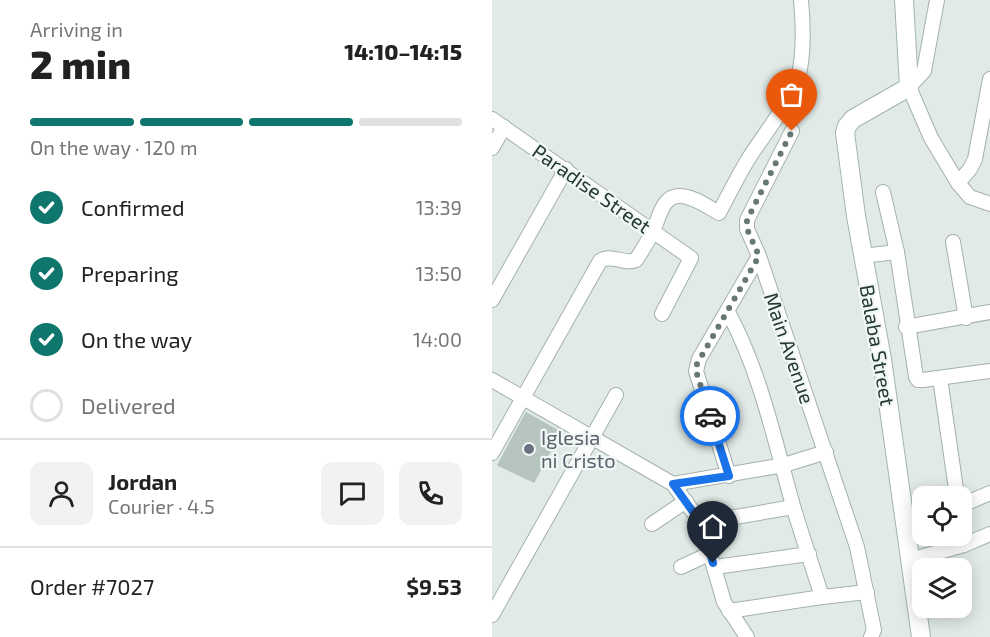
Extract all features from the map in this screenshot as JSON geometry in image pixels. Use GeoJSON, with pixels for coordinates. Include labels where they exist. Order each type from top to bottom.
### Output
{"type":"FeatureCollection","features":[{"type":"Feature","properties":{"kind":"street"},"geometry":{"type":"LineString","coordinates":[[492,453],[600,261],[604,258],[632,262],[636,260],[654,230],[662,208],[670,198],[680,196],[719,213],[746,162],[796,80],[800,68],[803,28],[801,0]]}},
{"type":"Feature","properties":{"kind":"street"},"geometry":{"type":"LineString","coordinates":[[904,0],[909,87],[931,138],[958,183],[970,196],[990,204]]}},
{"type":"Feature","properties":{"kind":"street"},"geometry":{"type":"LineString","coordinates":[[909,87],[924,71],[937,0]]}},
{"type":"Feature","properties":{"kind":"street"},"geometry":{"type":"LineString","coordinates":[[958,183],[975,159],[990,79]]}},
{"type":"Feature","properties":{"kind":"street","name":"Balaba Street"},"geometry":{"type":"LineString","coordinates":[[909,87],[864,111],[847,126],[846,146],[862,256],[882,359],[921,637]]}},
{"type":"Feature","properties":{"kind":"street"},"geometry":{"type":"LineString","coordinates":[[492,148],[498,123]]}},
{"type":"Feature","properties":{"kind":"street","name":"Paradise Street"},"geometry":{"type":"LineString","coordinates":[[498,123],[691,258],[662,314]]}},
{"type":"Feature","properties":{"kind":"street"},"geometry":{"type":"LineString","coordinates":[[759,256],[747,229],[747,220],[792,131]]}},
{"type":"Feature","properties":{"kind":"street"},"geometry":{"type":"LineString","coordinates":[[492,300],[566,169]]}},
{"type":"Feature","properties":{"kind":"street"},"geometry":{"type":"LineString","coordinates":[[883,192],[897,252],[906,327],[916,377],[920,380],[990,371]]}},
{"type":"Feature","properties":{"kind":"street"},"geometry":{"type":"LineString","coordinates":[[952,242],[966,318]]}},
{"type":"Feature","properties":{"kind":"street"},"geometry":{"type":"LineString","coordinates":[[862,256],[897,252]]}},
{"type":"Feature","properties":{"kind":"street","name":"Main Avenue"},"geometry":{"type":"LineString","coordinates":[[729,476],[696,371],[699,359],[759,256]]}},
{"type":"Feature","properties":{"kind":"street","name":"Main Avenue"},"geometry":{"type":"LineString","coordinates":[[759,256],[857,547],[874,630],[871,637]]}},
{"type":"Feature","properties":{"kind":"street"},"geometry":{"type":"LineString","coordinates":[[728,312],[756,380],[784,465],[794,507],[822,597]]}},
{"type":"Feature","properties":{"kind":"street"},"geometry":{"type":"LineString","coordinates":[[906,327],[990,312]]}},
{"type":"Feature","properties":{"kind":"street"},"geometry":{"type":"LineString","coordinates":[[940,378],[956,486]]}},
{"type":"Feature","properties":{"kind":"street"},"geometry":{"type":"LineString","coordinates":[[492,380],[673,484],[701,523],[718,588],[729,611],[747,637]]}},
{"type":"Feature","properties":{"kind":"street"},"geometry":{"type":"LineString","coordinates":[[492,615],[616,395]]}},
{"type":"Feature","properties":{"kind":"street"},"geometry":{"type":"LineString","coordinates":[[673,484],[784,465],[826,452]]}},
{"type":"Feature","properties":{"kind":"street"},"geometry":{"type":"LineString","coordinates":[[972,501],[990,493]]}},
{"type":"Feature","properties":{"kind":"street"},"geometry":{"type":"LineString","coordinates":[[652,524],[686,501]]}},
{"type":"Feature","properties":{"kind":"street"},"geometry":{"type":"LineString","coordinates":[[701,523],[794,507]]}},
{"type":"Feature","properties":{"kind":"street"},"geometry":{"type":"LineString","coordinates":[[972,542],[990,534]]}},
{"type":"Feature","properties":{"kind":"street"},"geometry":{"type":"LineString","coordinates":[[910,560],[960,546]]}},
{"type":"Feature","properties":{"kind":"street"},"geometry":{"type":"LineString","coordinates":[[681,567],[712,561],[809,554]]}},
{"type":"Feature","properties":{"kind":"street"},"geometry":{"type":"LineString","coordinates":[[729,611],[867,592]]}},
{"type":"Feature","properties":{"kind":"building","name":"Iglesia ni Cristo"},"geometry":{"type":"Polygon","coordinates":[[[526,413],[560,432],[534,482],[498,465],[526,413]]]}},
{"type":"Feature","properties":{"kind":"way so far"},"geometry":{"type":"LineString","coordinates":[[710,416],[696,371],[697,364],[759,256],[747,229],[747,220],[792,131]]}},
{"type":"Feature","properties":{"kind":"place","name":"Iglesia ni Cristo"},"geometry":{"type":"Point","coordinates":[529,449]}},
{"type":"Feature","properties":{"kind":"route"},"geometry":{"type":"LineString","coordinates":[[710,416],[729,476],[673,484],[701,523],[713,563]]}}]}
